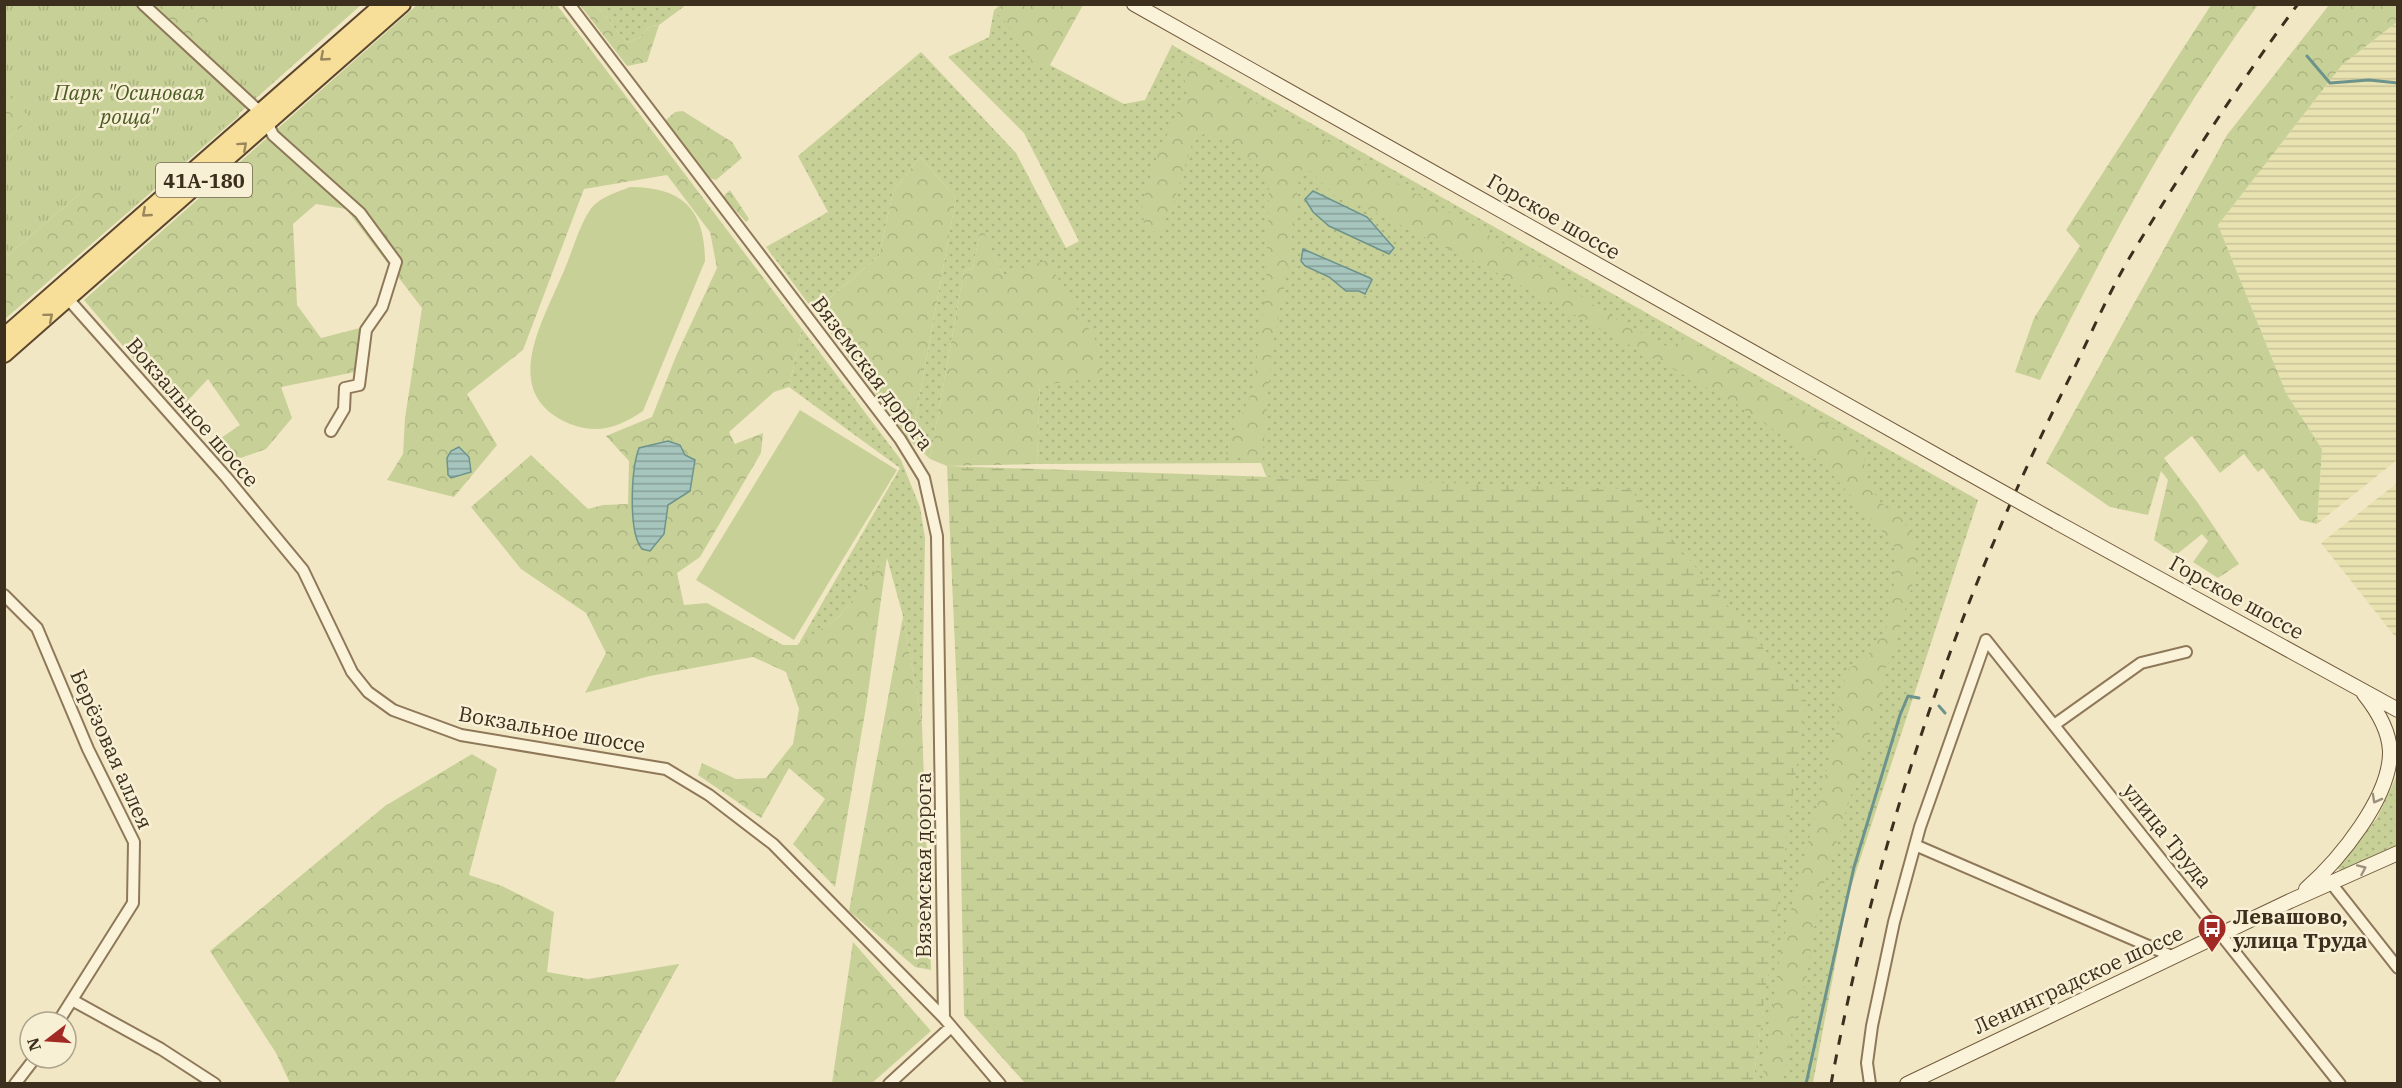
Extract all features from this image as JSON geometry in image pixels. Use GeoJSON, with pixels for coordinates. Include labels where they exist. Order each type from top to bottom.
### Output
{"type":"FeatureCollection","features":[{"type":"Feature","properties":{"kind":"main road","name":"41А-180"},"geometry":{"type":"LineString","coordinates":[[4,354],[69,300],[384,4]]}},
{"type":"Feature","properties":{"kind":"main road","name":"41А-180"},"geometry":{"type":"LineString","coordinates":[[4,338],[402,4]]}},
{"type":"Feature","properties":{"kind":"main road","name":"Горское шоссе"},"geometry":{"type":"LineString","coordinates":[[1134,4],[1952,464],[2397,710]]}},
{"type":"Feature","properties":{"kind":"main road"},"geometry":{"type":"LineString","coordinates":[[2359,688],[2376,710],[2390,749]]}},
{"type":"Feature","properties":{"kind":"main road"},"geometry":{"type":"LineString","coordinates":[[2290,901],[2325,872],[2360,825],[2387,777],[2390,749],[2397,730]]}},
{"type":"Feature","properties":{"kind":"main road","name":"Ленинградское шоссе"},"geometry":{"type":"LineString","coordinates":[[1907,1083],[2290,901],[2397,853]]}},
{"type":"Feature","properties":{"kind":"street"},"geometry":{"type":"LineString","coordinates":[[143,4],[264,118],[273,135],[360,213],[396,262],[382,307],[366,330],[358,385],[345,388],[344,409],[331,431]]}},
{"type":"Feature","properties":{"kind":"street","name":"Вяземская дорога"},"geometry":{"type":"LineString","coordinates":[[569,4],[900,439],[924,478],[937,536],[944,1018]]}},
{"type":"Feature","properties":{"kind":"street","name":"Вокзальное шоссе"},"geometry":{"type":"LineString","coordinates":[[69,300],[237,490],[303,570],[352,672],[368,692],[393,710],[460,735],[666,769],[709,795],[773,844],[944,1018],[1000,1083]]}},
{"type":"Feature","properties":{"kind":"street","name":"Берёзовая аллея"},"geometry":{"type":"LineString","coordinates":[[4,595],[37,628],[88,749],[135,842],[134,903],[66,1010]]}},
{"type":"Feature","properties":{"kind":"street","name":"улица Труда"},"geometry":{"type":"LineString","coordinates":[[1915,845],[1986,640],[2340,1083]]}},
{"type":"Feature","properties":{"kind":"street"},"geometry":{"type":"LineString","coordinates":[[2054,725],[2142,663],[2186,652]]}},
{"type":"Feature","properties":{"kind":"street"},"geometry":{"type":"LineString","coordinates":[[1870,1083],[1867,1063],[1872,1026],[1894,922],[1915,845],[2174,957]]}},
{"type":"Feature","properties":{"kind":"street"},"geometry":{"type":"LineString","coordinates":[[2331,883],[2397,966]]}},
{"type":"Feature","properties":{"kind":"street"},"geometry":{"type":"LineString","coordinates":[[72,1000],[161,1049],[215,1083]]}},
{"type":"Feature","properties":{"kind":"street"},"geometry":{"type":"LineString","coordinates":[[889,1083],[951,1027]]}},
{"type":"Feature","properties":{"kind":"street"},"geometry":{"type":"LineString","coordinates":[[15,1083],[25,1070]]}},
{"type":"Feature","properties":{"kind":"shaded area"},"geometry":{"type":"Polygon","coordinates":[[[2397,22],[2397,460],[2317,524],[2322,449],[2286,393],[2218,225],[2342,65],[2397,22]]]}},
{"type":"Feature","properties":{"kind":"shaded area"},"geometry":{"type":"Polygon","coordinates":[[[2397,483],[2397,639],[2321,543],[2397,483]]]}},
{"type":"Feature","properties":{"kind":"green space"},"geometry":{"type":"Polygon","coordinates":[[[5,5],[239,99],[239,116],[5,319],[5,258],[77,196],[105,165],[49,105],[5,140],[5,5]]]}},
{"type":"Feature","properties":{"kind":"green space","name":"Парк \"Осиновая роща\""},"geometry":{"type":"Polygon","coordinates":[[[5,5],[138,5],[189,52],[238,5],[361,5],[127,213],[93,179],[77,196],[5,258],[5,140],[31,119],[5,92],[5,5]]]}},
{"type":"Feature","properties":{"kind":"green space"},"geometry":{"type":"Polygon","coordinates":[[[147,5],[355,5],[246,92],[147,5]]]}},
{"type":"Feature","properties":{"kind":"green space"},"geometry":{"type":"Polygon","coordinates":[[[417,5],[557,5],[802,329],[789,387],[774,392],[729,432],[735,444],[763,433],[761,453],[700,557],[677,573],[684,605],[707,603],[783,645],[797,645],[838,618],[887,557],[866,707],[835,887],[793,844],[825,799],[789,768],[761,818],[698,775],[702,763],[736,779],[766,778],[793,744],[799,709],[786,672],[753,657],[650,676],[585,693],[606,653],[586,613],[521,569],[471,507],[531,455],[588,509],[603,505],[628,504],[629,461],[606,436],[652,417],[676,356],[717,268],[710,232],[667,175],[584,189],[523,350],[467,394],[497,445],[454,497],[387,480],[403,454],[405,418],[422,308],[346,209],[316,204],[293,224],[297,305],[321,338],[360,328],[355,372],[281,387],[292,418],[266,449],[238,459],[221,438],[240,425],[208,379],[178,411],[84,300],[417,5]]]}},
{"type":"Feature","properties":{"kind":"green space"},"geometry":{"type":"Polygon","coordinates":[[[580,5],[596,5],[627,43],[639,38],[650,26],[659,25],[647,62],[627,66],[580,5]]]}},
{"type":"Feature","properties":{"kind":"green space"},"geometry":{"type":"Polygon","coordinates":[[[596,5],[686,5],[659,25],[650,26],[639,38],[627,43],[596,5]]]}},
{"type":"Feature","properties":{"kind":"green space"},"geometry":{"type":"Polygon","coordinates":[[[1000,5],[1083,5],[1050,65],[1032,64],[1021,41],[994,10],[1000,5]]]}},
{"type":"Feature","properties":{"kind":"green space"},"geometry":{"type":"Polygon","coordinates":[[[2211,5],[2258,5],[2168,141],[2114,235],[2040,380],[2015,372],[2034,318],[2080,246],[2066,230],[2211,5]]]}},
{"type":"Feature","properties":{"kind":"green space"},"geometry":{"type":"Polygon","coordinates":[[[2329,5],[2397,5],[2397,22],[2342,65],[2218,225],[2286,393],[2322,449],[2317,524],[2300,520],[2263,468],[2258,472],[2244,454],[2220,473],[2192,436],[2164,458],[2239,564],[2218,578],[2193,562],[2208,541],[2202,534],[2176,555],[2154,540],[2168,480],[2161,471],[2148,515],[2110,507],[2046,463],[2227,135],[2329,5]]]}},
{"type":"Feature","properties":{"kind":"green space"},"geometry":{"type":"Polygon","coordinates":[[[994,10],[1050,65],[1124,104],[1145,100],[1172,45],[1978,500],[1848,896],[1813,1083],[1753,1083],[1805,699],[1266,476],[1261,463],[1037,464],[1040,384],[1003,275],[981,226],[973,268],[964,271],[930,459],[911,442],[956,198],[920,157],[893,192],[879,256],[814,311],[766,247],[828,212],[798,156],[921,52],[1016,153],[1066,248],[1079,241],[1024,133],[948,57],[989,37],[994,10]]]}},
{"type":"Feature","properties":{"kind":"green space"},"geometry":{"type":"Polygon","coordinates":[[[1187,60],[1223,85],[1312,131],[1364,164],[1520,253],[1599,309],[1673,350],[1685,337],[1823,421],[1858,449],[1864,457],[1865,479],[1881,503],[1898,514],[1911,532],[1919,562],[1894,648],[1883,675],[1880,700],[1818,903],[1807,975],[1790,1040],[1783,1083],[1762,1083],[1781,948],[1840,718],[1838,699],[1849,668],[1865,659],[1886,630],[1895,578],[1894,545],[1823,464],[1735,403],[1509,279],[1366,208],[1336,197],[1306,167],[1300,171],[1287,274],[1272,348],[1262,463],[1226,454],[1231,437],[1253,390],[1266,285],[1269,186],[1261,166],[1207,131],[1192,144],[1173,204],[1158,234],[1144,225],[1142,203],[1156,160],[1181,104],[1192,97],[1175,62],[1187,60]]]}},
{"type":"Feature","properties":{"kind":"green space"},"geometry":{"type":"Polygon","coordinates":[[[683,111],[732,142],[742,158],[716,180],[707,177],[665,121],[675,112],[683,111]]]}},
{"type":"Feature","properties":{"kind":"green space"},"geometry":{"type":"Polygon","coordinates":[[[920,157],[956,198],[911,442],[814,311],[879,256],[893,192],[920,157]]]}},
{"type":"Feature","properties":{"kind":"green space"},"geometry":{"type":"Polygon","coordinates":[[[630,187],[664,191],[687,204],[701,228],[705,261],[643,411],[617,425],[590,429],[570,424],[548,411],[536,395],[531,376],[532,356],[545,313],[590,210],[608,196],[630,187]]]}},
{"type":"Feature","properties":{"kind":"green space"},"geometry":{"type":"Polygon","coordinates":[[[730,190],[749,219],[746,222],[723,197],[730,190]]]}},
{"type":"Feature","properties":{"kind":"green space"},"geometry":{"type":"Polygon","coordinates":[[[981,225],[1003,275],[1047,260],[1095,339],[1101,378],[1040,385],[1037,464],[947,466],[930,459],[964,271],[973,268],[981,225]]]}},
{"type":"Feature","properties":{"kind":"green space"},"geometry":{"type":"Polygon","coordinates":[[[802,329],[901,460],[920,507],[925,538],[922,724],[903,616],[887,558],[838,618],[798,645],[900,468],[789,387],[802,329]]]}},
{"type":"Feature","properties":{"kind":"green space"},"geometry":{"type":"Polygon","coordinates":[[[800,410],[897,470],[794,640],[696,580],[800,410]]]}},
{"type":"Feature","properties":{"kind":"green space"},"geometry":{"type":"Polygon","coordinates":[[[947,466],[1630,489],[1806,699],[1753,1083],[1025,1083],[964,1015],[958,716],[947,466]]]}},
{"type":"Feature","properties":{"kind":"green space"},"geometry":{"type":"Polygon","coordinates":[[[903,616],[922,724],[931,970],[915,967],[849,911],[903,616]]]}},
{"type":"Feature","properties":{"kind":"green space"},"geometry":{"type":"Polygon","coordinates":[[[472,754],[497,769],[469,875],[502,886],[554,912],[547,972],[588,979],[679,964],[614,1083],[290,1083],[276,1053],[210,951],[385,806],[472,754]]]}},
{"type":"Feature","properties":{"kind":"green space"},"geometry":{"type":"Polygon","coordinates":[[[2397,775],[2397,845],[2341,871],[2337,868],[2377,818],[2397,775]]]}},
{"type":"Feature","properties":{"kind":"green space"},"geometry":{"type":"Polygon","coordinates":[[[853,942],[931,1031],[872,1083],[832,1083],[853,942]]]}},
{"type":"Feature","properties":{"kind":"water"},"geometry":{"type":"Polygon","coordinates":[[[1313,191],[1367,217],[1394,248],[1389,254],[1329,226],[1313,212],[1305,199],[1313,191]]]}},
{"type":"Feature","properties":{"kind":"water"},"geometry":{"type":"Polygon","coordinates":[[[1303,249],[1370,278],[1372,280],[1365,294],[1359,291],[1346,291],[1329,277],[1305,266],[1301,261],[1303,249]]]}},
{"type":"Feature","properties":{"kind":"water"},"geometry":{"type":"Polygon","coordinates":[[[668,441],[680,445],[685,455],[695,460],[690,491],[668,505],[664,534],[650,551],[642,549],[634,529],[632,500],[636,458],[639,448],[668,441]]]}},
{"type":"Feature","properties":{"kind":"water"},"geometry":{"type":"Polygon","coordinates":[[[459,447],[469,457],[471,472],[451,478],[448,475],[447,458],[451,451],[459,447]]]}},
{"type":"Feature","properties":{"kind":"waterway"},"geometry":{"type":"LineString","coordinates":[[2307,56],[2330,83],[2369,80],[2398,83]]}},
{"type":"Feature","properties":{"kind":"waterway"},"geometry":{"type":"LineString","coordinates":[[1806,1084],[1854,867],[1900,715],[1908,696],[1919,698]]}},
{"type":"Feature","properties":{"kind":"waterway"},"geometry":{"type":"LineString","coordinates":[[1939,706],[1945,713]]}},
{"type":"Feature","properties":{"kind":"railway"},"geometry":{"type":"LineString","coordinates":[[1831,1084],[1850,992],[1897,810],[1926,721],[1992,546],[2030,460],[2127,262],[2214,124],[2298,4]]}},
{"type":"Feature","properties":{"kind":"place","name":"Левашово, улица Труда"},"geometry":{"type":"Point","coordinates":[2212,954]}}]}
